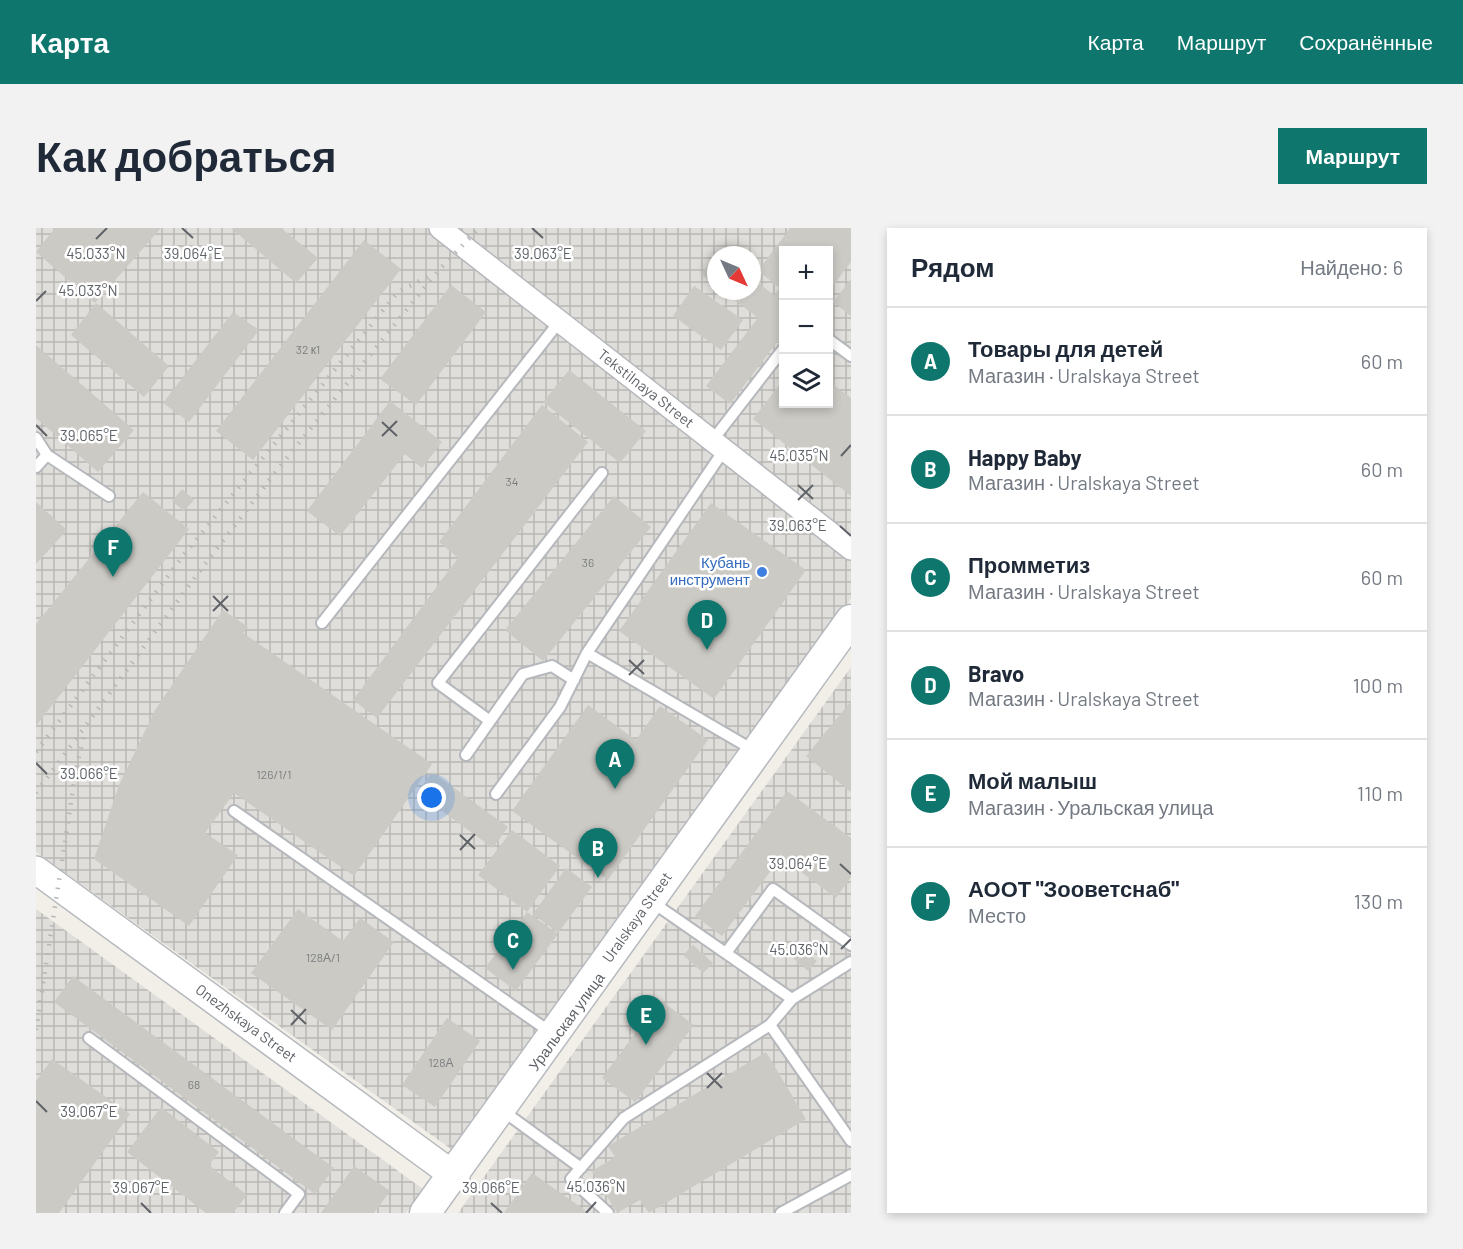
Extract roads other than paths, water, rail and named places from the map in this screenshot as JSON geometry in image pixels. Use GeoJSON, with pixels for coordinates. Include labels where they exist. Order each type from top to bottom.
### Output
{"type":"FeatureCollection","features":[{"type":"Feature","properties":{"kind":"main road","name":"Uralskaya Street"},"geometry":{"type":"LineString","coordinates":[[424,1213],[454,1176],[553,1034],[651,902],[851,620]]}},
{"type":"Feature","properties":{"kind":"main road","name":"Уральская улица"},"geometry":{"type":"LineString","coordinates":[[430,1213],[454,1176],[503,1111],[651,902],[851,628]]}},
{"type":"Feature","properties":{"kind":"street","name":"Tekstilnaya Street"},"geometry":{"type":"LineString","coordinates":[[440,228],[851,549]]}},
{"type":"Feature","properties":{"kind":"street","name":"Onezhskaya Street"},"geometry":{"type":"LineString","coordinates":[[36,870],[454,1176]]}},
{"type":"Feature","properties":{"kind":"lane"},"geometry":{"type":"LineString","coordinates":[[322,623],[559,322]]}},
{"type":"Feature","properties":{"kind":"lane"},"geometry":{"type":"LineString","coordinates":[[833,343],[851,356]]}},
{"type":"Feature","properties":{"kind":"lane"},"geometry":{"type":"LineString","coordinates":[[496,794],[560,707],[588,653],[718,445],[779,354]]}},
{"type":"Feature","properties":{"kind":"lane"},"geometry":{"type":"LineString","coordinates":[[36,438],[47,455],[109,496]]}},
{"type":"Feature","properties":{"kind":"lane"},"geometry":{"type":"LineString","coordinates":[[36,467],[47,455]]}},
{"type":"Feature","properties":{"kind":"lane"},"geometry":{"type":"LineString","coordinates":[[490,721],[438,683],[602,473]]}},
{"type":"Feature","properties":{"kind":"lane"},"geometry":{"type":"LineString","coordinates":[[588,653],[756,752]]}},
{"type":"Feature","properties":{"kind":"lane"},"geometry":{"type":"LineString","coordinates":[[466,755],[523,674],[552,666],[574,680]]}},
{"type":"Feature","properties":{"kind":"lane"},"geometry":{"type":"LineString","coordinates":[[234,811],[553,1034]]}},
{"type":"Feature","properties":{"kind":"lane"},"geometry":{"type":"LineString","coordinates":[[726,953],[773,889],[851,945]]}},
{"type":"Feature","properties":{"kind":"lane"},"geometry":{"type":"LineString","coordinates":[[651,902],[792,999]]}},
{"type":"Feature","properties":{"kind":"lane"},"geometry":{"type":"LineString","coordinates":[[608,1213],[571,1179],[624,1118],[770,1025],[792,999],[851,962]]}},
{"type":"Feature","properties":{"kind":"lane"},"geometry":{"type":"LineString","coordinates":[[770,1025],[851,1141]]}},
{"type":"Feature","properties":{"kind":"lane"},"geometry":{"type":"LineString","coordinates":[[89,1038],[298,1194],[285,1213]]}},
{"type":"Feature","properties":{"kind":"lane"},"geometry":{"type":"LineString","coordinates":[[503,1111],[580,1168]]}},
{"type":"Feature","properties":{"kind":"lane"},"geometry":{"type":"LineString","coordinates":[[781,1213],[851,1175]]}},
{"type":"Feature","properties":{"kind":"railway"},"geometry":{"type":"LineString","coordinates":[[36,793],[278,469],[438,271],[479,228]]}},
{"type":"Feature","properties":{"kind":"railway"},"geometry":{"type":"LineString","coordinates":[[36,752],[183,556],[398,292],[433,274]]}},
{"type":"Feature","properties":{"kind":"railway"},"geometry":{"type":"LineString","coordinates":[[36,1030],[76,770],[85,730]]}},
{"type":"Feature","properties":{"kind":"place","name":"Кубань инструмент"},"geometry":{"type":"Point","coordinates":[762,572]}},
{"type":"Feature","properties":{"kind":"place","name":"АООТ \"Зооветснаб\""},"geometry":{"type":"Point","coordinates":[113,577]}},
{"type":"Feature","properties":{"kind":"place","name":"Bravo"},"geometry":{"type":"Point","coordinates":[707,650]}},
{"type":"Feature","properties":{"kind":"place","name":"Товары для детей"},"geometry":{"type":"Point","coordinates":[615,789]}},
{"type":"Feature","properties":{"kind":"place","name":"Happy Baby"},"geometry":{"type":"Point","coordinates":[598,878]}},
{"type":"Feature","properties":{"kind":"place","name":"Промметиз"},"geometry":{"type":"Point","coordinates":[513,970]}},
{"type":"Feature","properties":{"kind":"place","name":"Мой малыш"},"geometry":{"type":"Point","coordinates":[646,1045]}}]}
